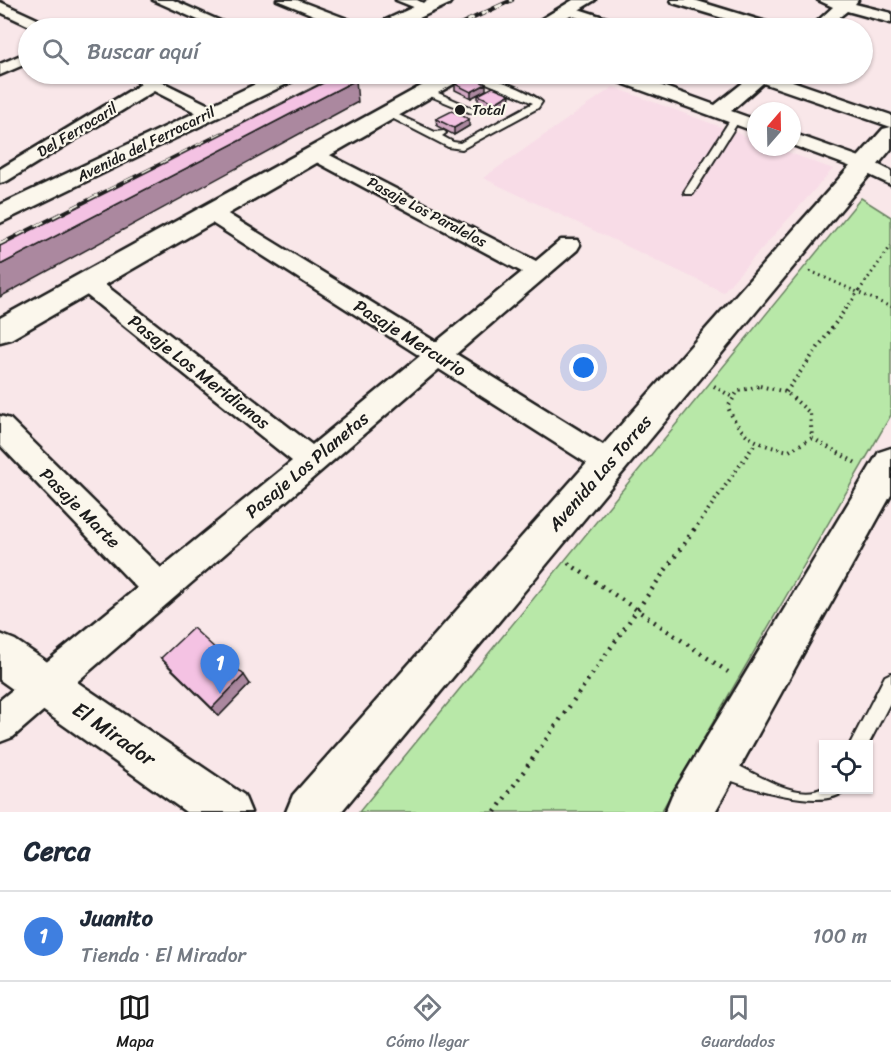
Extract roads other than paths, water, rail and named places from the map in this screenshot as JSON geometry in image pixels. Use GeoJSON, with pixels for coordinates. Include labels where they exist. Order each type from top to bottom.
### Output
{"type":"FeatureCollection","features":[{"type":"Feature","properties":{"kind":"street"},"geometry":{"type":"LineString","coordinates":[[160,0],[204,18]]}},
{"type":"Feature","properties":{"kind":"street"},"geometry":{"type":"LineString","coordinates":[[284,0],[332,18]]}},
{"type":"Feature","properties":{"kind":"street"},"geometry":{"type":"LineString","coordinates":[[403,0],[426,8]]}},
{"type":"Feature","properties":{"kind":"street"},"geometry":{"type":"LineString","coordinates":[[405,18],[443,0]]}},
{"type":"Feature","properties":{"kind":"street"},"geometry":{"type":"LineString","coordinates":[[554,18],[586,0]]}},
{"type":"Feature","properties":{"kind":"street"},"geometry":{"type":"LineString","coordinates":[[678,0],[738,18]]}},
{"type":"Feature","properties":{"kind":"street"},"geometry":{"type":"LineString","coordinates":[[825,0],[848,3],[891,18]]}},
{"type":"Feature","properties":{"kind":"street"},"geometry":{"type":"LineString","coordinates":[[829,18],[848,3]]}},
{"type":"Feature","properties":{"kind":"street"},"geometry":{"type":"LineString","coordinates":[[0,6],[25,18]]}},
{"type":"Feature","properties":{"kind":"street"},"geometry":{"type":"LineString","coordinates":[[569,10],[593,18]]}},
{"type":"Feature","properties":{"kind":"street"},"geometry":{"type":"LineString","coordinates":[[0,70],[18,62]]}},
{"type":"Feature","properties":{"kind":"street"},"geometry":{"type":"LineString","coordinates":[[154,84],[211,112]]}},
{"type":"Feature","properties":{"kind":"street","name":"Del Ferrocaril"},"geometry":{"type":"LineString","coordinates":[[0,177],[154,84]]}},
{"type":"Feature","properties":{"kind":"street","name":"Avenida del Ferrocarril"},"geometry":{"type":"LineString","coordinates":[[0,215],[271,84]]}},
{"type":"Feature","properties":{"kind":"street"},"geometry":{"type":"LineString","coordinates":[[0,332],[439,84]]}},
{"type":"Feature","properties":{"kind":"street"},"geometry":{"type":"LineString","coordinates":[[641,84],[747,123]]}},
{"type":"Feature","properties":{"kind":"street"},"geometry":{"type":"LineString","coordinates":[[726,115],[751,84]]}},
{"type":"Feature","properties":{"kind":"street"},"geometry":{"type":"LineString","coordinates":[[787,84],[891,121]]}},
{"type":"Feature","properties":{"kind":"street","name":"Avenida Las Torres"},"geometry":{"type":"LineString","coordinates":[[310,812],[784,259],[878,172],[891,134]]}},
{"type":"Feature","properties":{"kind":"street"},"geometry":{"type":"LineString","coordinates":[[801,142],[878,172]]}},
{"type":"Feature","properties":{"kind":"street","name":"Pasaje Los Paralelos"},"geometry":{"type":"LineString","coordinates":[[316,154],[538,271]]}},
{"type":"Feature","properties":{"kind":"street","name":"Pasaje Mercurio"},"geometry":{"type":"LineString","coordinates":[[211,213],[609,463]]}},
{"type":"Feature","properties":{"kind":"street","name":"Pasaje Los Planetas"},"geometry":{"type":"LineString","coordinates":[[0,724],[569,244]]}},
{"type":"Feature","properties":{"kind":"street","name":"Pasaje Los Meridianos"},"geometry":{"type":"LineString","coordinates":[[87,283],[312,461]]}},
{"type":"Feature","properties":{"kind":"street","name":"Pasaje Marte"},"geometry":{"type":"LineString","coordinates":[[0,427],[160,589]]}},
{"type":"Feature","properties":{"kind":"street"},"geometry":{"type":"LineString","coordinates":[[689,812],[888,474]]}},
{"type":"Feature","properties":{"kind":"street","name":"El Mirador"},"geometry":{"type":"LineString","coordinates":[[0,655],[227,812]]}},
{"type":"Feature","properties":{"kind":"lane"},"geometry":{"type":"LineString","coordinates":[[387,113],[451,145],[462,146],[536,106],[538,102],[496,84]]}},
{"type":"Feature","properties":{"kind":"lane"},"geometry":{"type":"LineString","coordinates":[[498,96],[507,88]]}},
{"type":"Feature","properties":{"kind":"lane"},"geometry":{"type":"LineString","coordinates":[[426,91],[474,111]]}},
{"type":"Feature","properties":{"kind":"lane"},"geometry":{"type":"LineString","coordinates":[[460,121],[484,104]]}},
{"type":"Feature","properties":{"kind":"lane"},"geometry":{"type":"LineString","coordinates":[[688,192],[726,115]]}},
{"type":"Feature","properties":{"kind":"lane"},"geometry":{"type":"LineString","coordinates":[[435,136],[445,130]]}},
{"type":"Feature","properties":{"kind":"lane"},"geometry":{"type":"LineString","coordinates":[[861,740],[891,682]]}},
{"type":"Feature","properties":{"kind":"lane"},"geometry":{"type":"LineString","coordinates":[[716,764],[781,794],[809,803],[830,794]]}},
{"type":"Feature","properties":{"kind":"railway"},"geometry":{"type":"LineString","coordinates":[[473,18],[512,0]]}},
{"type":"Feature","properties":{"kind":"railway"},"geometry":{"type":"LineString","coordinates":[[219,136],[323,84]]}},
{"type":"Feature","properties":{"kind":"railway"},"geometry":{"type":"LineString","coordinates":[[0,245],[222,134]]}},
{"type":"Feature","properties":{"kind":"place","name":"Total"},"geometry":{"type":"Point","coordinates":[460,110]}},
{"type":"Feature","properties":{"kind":"place","name":"Juanito"},"geometry":{"type":"Point","coordinates":[220,694]}}]}
